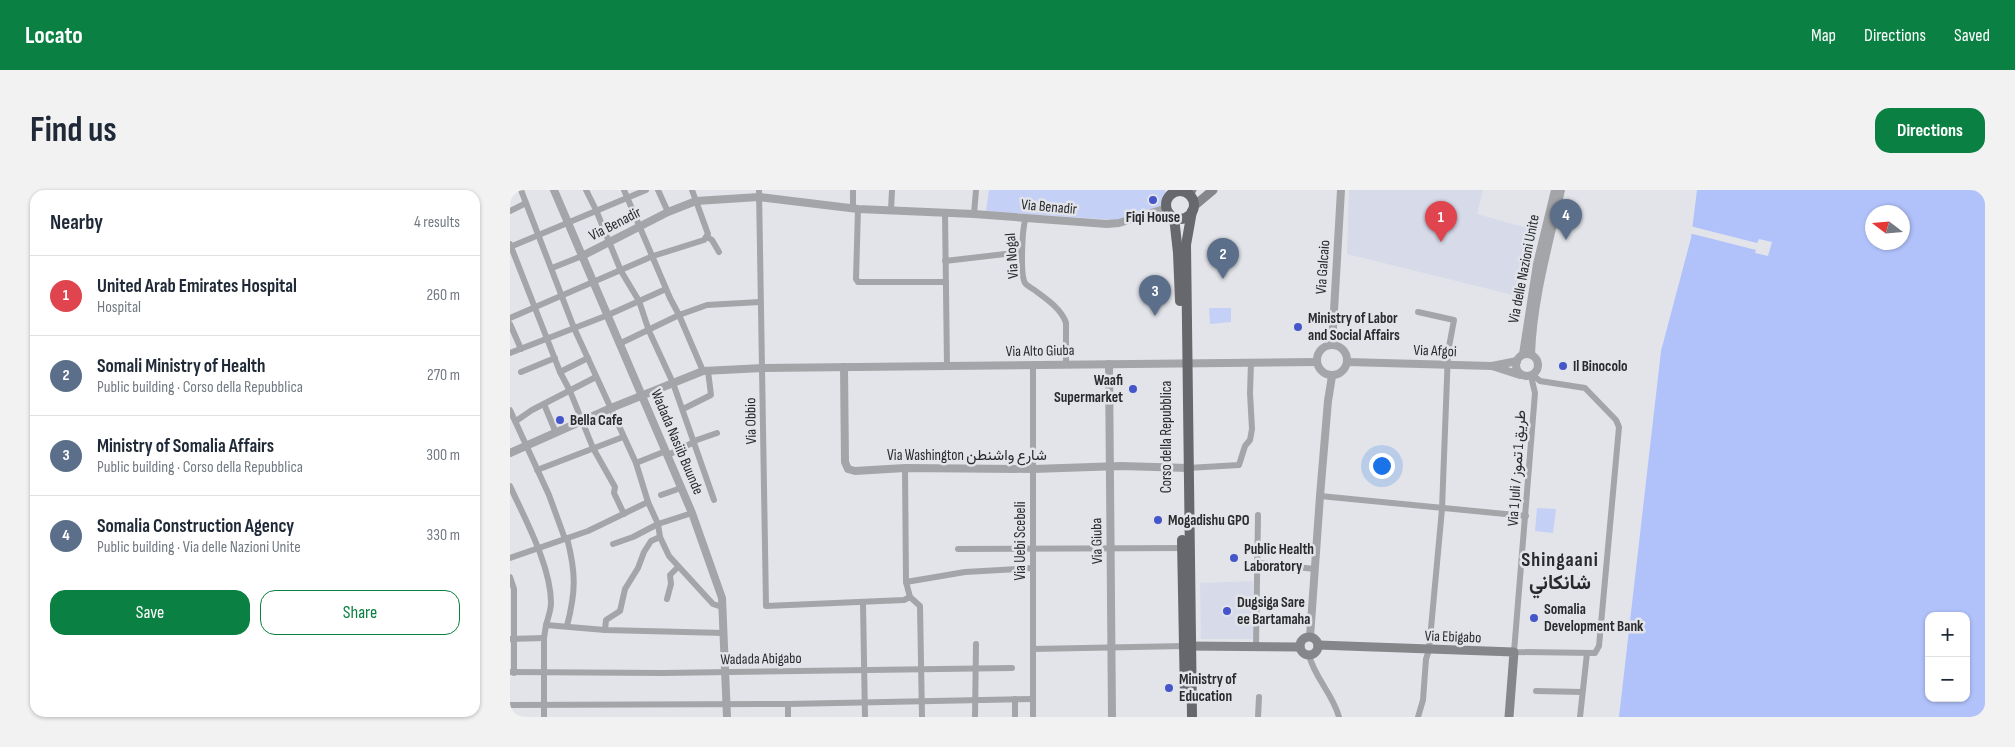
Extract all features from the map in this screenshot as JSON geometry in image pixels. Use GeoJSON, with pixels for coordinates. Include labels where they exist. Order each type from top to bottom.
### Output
{"type":"FeatureCollection","features":[{"type":"Feature","properties":{"kind":"highway"},"geometry":{"type":"LineString","coordinates":[[1192,717],[1188,646],[1184,363],[1186,245],[1193,208],[1192,199],[1187,191],[1171,192],[1167,200],[1167,208],[1174,217],[1182,218],[1193,208]]}},
{"type":"Feature","properties":{"kind":"highway","name":"Corso della Repubblica"},"geometry":{"type":"LineString","coordinates":[[1174,217],[1184,363]]}},
{"type":"Feature","properties":{"kind":"highway"},"geometry":{"type":"LineString","coordinates":[[1185,717],[1188,646]]}},
{"type":"Feature","properties":{"kind":"main road"},"geometry":{"type":"LineString","coordinates":[[1193,208],[1212,190]]}},
{"type":"Feature","properties":{"kind":"main road"},"geometry":{"type":"LineString","coordinates":[[1310,637],[1316,640],[1318,645],[1316,651],[1309,655],[1302,652],[1300,647],[1303,639],[1310,637]]}},
{"type":"Feature","properties":{"kind":"main road","name":"Via Ebigabo"},"geometry":{"type":"LineString","coordinates":[[1318,645],[1514,652]]}},
{"type":"Feature","properties":{"kind":"main road"},"geometry":{"type":"LineString","coordinates":[[1188,646],[1300,647]]}},
{"type":"Feature","properties":{"kind":"main road"},"geometry":{"type":"LineString","coordinates":[[1509,717],[1514,652]]}},
{"type":"Feature","properties":{"kind":"street"},"geometry":{"type":"LineString","coordinates":[[521,190],[574,328],[636,463],[648,502],[658,524],[660,537],[669,556],[713,604],[722,607]]}},
{"type":"Feature","properties":{"kind":"street"},"geometry":{"type":"LineString","coordinates":[[586,190],[673,383],[714,500]]}},
{"type":"Feature","properties":{"kind":"street"},"geometry":{"type":"LineString","coordinates":[[624,190],[666,289],[705,371],[711,395],[683,409]]}},
{"type":"Feature","properties":{"kind":"street"},"geometry":{"type":"LineString","coordinates":[[624,514],[614,493],[615,487],[593,448],[570,391],[554,358],[548,337],[511,246],[646,190]]}},
{"type":"Feature","properties":{"kind":"street"},"geometry":{"type":"LineString","coordinates":[[658,190],[668,212]]}},
{"type":"Feature","properties":{"kind":"street"},"geometry":{"type":"LineString","coordinates":[[692,190],[708,234],[707,237]]}},
{"type":"Feature","properties":{"kind":"street"},"geometry":{"type":"LineString","coordinates":[[853,190],[856,279],[858,282],[946,282]]}},
{"type":"Feature","properties":{"kind":"street"},"geometry":{"type":"LineString","coordinates":[[891,210],[892,190]]}},
{"type":"Feature","properties":{"kind":"street"},"geometry":{"type":"LineString","coordinates":[[974,214],[976,190]]}},
{"type":"Feature","properties":{"kind":"street","name":"Via Galcaio"},"geometry":{"type":"LineString","coordinates":[[1332,345],[1342,190]]}},
{"type":"Feature","properties":{"kind":"street","name":"Via delle Nazioni Unite"},"geometry":{"type":"LineString","coordinates":[[1527,354],[1537,264],[1555,190]]}},
{"type":"Feature","properties":{"kind":"street","name":"Via delle Nazioni Unite"},"geometry":{"type":"LineString","coordinates":[[1527,354],[1562,190]]}},
{"type":"Feature","properties":{"kind":"street","name":"Wadada Nasiib Buunde"},"geometry":{"type":"LineString","coordinates":[[556,191],[692,513],[722,598],[727,717]]}},
{"type":"Feature","properties":{"kind":"street","name":"Via Benadir"},"geometry":{"type":"LineString","coordinates":[[552,268],[582,256],[668,212],[696,201],[759,193],[855,209],[974,214],[1107,224],[1119,223],[1167,208]]}},
{"type":"Feature","properties":{"kind":"street","name":"Via Obbio"},"geometry":{"type":"LineString","coordinates":[[759,193],[760,302],[764,368],[766,606],[863,603]]}},
{"type":"Feature","properties":{"kind":"street"},"geometry":{"type":"LineString","coordinates":[[510,211],[526,203]]}},
{"type":"Feature","properties":{"kind":"street"},"geometry":{"type":"LineString","coordinates":[[945,213],[947,366]]}},
{"type":"Feature","properties":{"kind":"street","name":"Via Nogal"},"geometry":{"type":"LineString","coordinates":[[1026,218],[1023,225],[1022,252],[1025,283],[1064,317],[1066,323],[1066,365]]}},
{"type":"Feature","properties":{"kind":"street"},"geometry":{"type":"LineString","coordinates":[[707,237],[712,240],[719,252]]}},
{"type":"Feature","properties":{"kind":"street"},"geometry":{"type":"LineString","coordinates":[[510,318],[535,309],[653,256],[704,240],[707,237]]}},
{"type":"Feature","properties":{"kind":"street"},"geometry":{"type":"LineString","coordinates":[[945,261],[1022,252]]}},
{"type":"Feature","properties":{"kind":"street"},"geometry":{"type":"LineString","coordinates":[[510,352],[608,315],[666,289]]}},
{"type":"Feature","properties":{"kind":"street"},"geometry":{"type":"LineString","coordinates":[[620,344],[679,315],[707,304],[760,302]]}},
{"type":"Feature","properties":{"kind":"street"},"geometry":{"type":"LineString","coordinates":[[1418,312],[1454,320],[1448,352],[1442,509],[1429,650],[1426,658],[1423,700],[1418,717]]}},
{"type":"Feature","properties":{"kind":"street"},"geometry":{"type":"LineString","coordinates":[[510,324],[521,349]]}},
{"type":"Feature","properties":{"kind":"street"},"geometry":{"type":"LineString","coordinates":[[1327,345],[1332,345],[1344,351],[1347,362],[1344,370],[1332,376],[1322,372],[1316,362],[1319,351],[1327,345]]}},
{"type":"Feature","properties":{"kind":"street"},"geometry":{"type":"LineString","coordinates":[[1492,366],[1517,360],[1527,354],[1537,359],[1538,363],[1538,367],[1532,376]]}},
{"type":"Feature","properties":{"kind":"street"},"geometry":{"type":"LineString","coordinates":[[521,372],[554,358]]}},
{"type":"Feature","properties":{"kind":"street"},"geometry":{"type":"LineString","coordinates":[[560,372],[588,358]]}},
{"type":"Feature","properties":{"kind":"street"},"geometry":{"type":"LineString","coordinates":[[1517,360],[1516,368],[1520,375]]}},
{"type":"Feature","properties":{"kind":"street"},"geometry":{"type":"LineString","coordinates":[[1184,468],[1238,464],[1245,446],[1250,440],[1252,429],[1250,394],[1252,362]]}},
{"type":"Feature","properties":{"kind":"street","name":"Via Alto Giuba"},"geometry":{"type":"LineString","coordinates":[[510,453],[611,408],[705,371],[764,368],[1316,362]]}},
{"type":"Feature","properties":{"kind":"street","name":"Via Afgoi"},"geometry":{"type":"LineString","coordinates":[[1347,362],[1492,366]]}},
{"type":"Feature","properties":{"kind":"street","name":"Via Giuba"},"geometry":{"type":"LineString","coordinates":[[1109,364],[1112,717]]}},
{"type":"Feature","properties":{"kind":"street","name":"Via Uebi Scebeli"},"geometry":{"type":"LineString","coordinates":[[1033,365],[1033,717]]}},
{"type":"Feature","properties":{"kind":"street"},"geometry":{"type":"LineString","coordinates":[[1492,366],[1520,375],[1532,376],[1540,381],[1585,388],[1616,420],[1620,427],[1599,646],[1595,653],[1587,653],[1580,717]]}},
{"type":"Feature","properties":{"kind":"street","name":"Via Washington شارع واشنطن"},"geometry":{"type":"LineString","coordinates":[[844,367],[845,462],[848,469],[855,471],[905,468],[1033,469],[1110,466],[1184,468]]}},
{"type":"Feature","properties":{"kind":"street"},"geometry":{"type":"LineString","coordinates":[[1310,637],[1328,400],[1332,376]]}},
{"type":"Feature","properties":{"kind":"street","name":"Via 1 Juli / طريق 1 تموز"},"geometry":{"type":"LineString","coordinates":[[1514,652],[1535,393],[1532,376]]}},
{"type":"Feature","properties":{"kind":"street"},"geometry":{"type":"LineString","coordinates":[[516,421],[532,410],[596,377]]}},
{"type":"Feature","properties":{"kind":"street"},"geometry":{"type":"LineString","coordinates":[[544,404],[556,433]]}},
{"type":"Feature","properties":{"kind":"street"},"geometry":{"type":"LineString","coordinates":[[510,410],[549,495],[566,538],[574,565],[573,604],[567,626]]}},
{"type":"Feature","properties":{"kind":"street"},"geometry":{"type":"LineString","coordinates":[[636,463],[717,433]]}},
{"type":"Feature","properties":{"kind":"street"},"geometry":{"type":"LineString","coordinates":[[537,470],[623,437]]}},
{"type":"Feature","properties":{"kind":"street"},"geometry":{"type":"LineString","coordinates":[[905,468],[907,496],[906,582],[910,597],[920,606],[922,717]]}},
{"type":"Feature","properties":{"kind":"street"},"geometry":{"type":"LineString","coordinates":[[510,486],[542,560],[550,598],[551,605],[544,638],[544,717]]}},
{"type":"Feature","properties":{"kind":"street"},"geometry":{"type":"LineString","coordinates":[[661,495],[681,488]]}},
{"type":"Feature","properties":{"kind":"street"},"geometry":{"type":"LineString","coordinates":[[1320,496],[1526,516]]}},
{"type":"Feature","properties":{"kind":"street"},"geometry":{"type":"LineString","coordinates":[[510,558],[588,532],[648,502]]}},
{"type":"Feature","properties":{"kind":"street"},"geometry":{"type":"LineString","coordinates":[[613,544],[633,538],[658,524],[692,513]]}},
{"type":"Feature","properties":{"kind":"street"},"geometry":{"type":"LineString","coordinates":[[1256,646],[1258,515]]}},
{"type":"Feature","properties":{"kind":"street"},"geometry":{"type":"LineString","coordinates":[[605,630],[606,620],[620,611],[624,589],[638,568],[648,545],[651,540],[660,537]]}},
{"type":"Feature","properties":{"kind":"street"},"geometry":{"type":"LineString","coordinates":[[958,549],[1186,548]]}},
{"type":"Feature","properties":{"kind":"street"},"geometry":{"type":"LineString","coordinates":[[1258,563],[1315,569]]}},
{"type":"Feature","properties":{"kind":"street"},"geometry":{"type":"LineString","coordinates":[[667,599],[671,584],[670,575],[678,567]]}},
{"type":"Feature","properties":{"kind":"street"},"geometry":{"type":"LineString","coordinates":[[906,582],[965,572],[1033,568]]}},
{"type":"Feature","properties":{"kind":"street"},"geometry":{"type":"LineString","coordinates":[[510,577],[514,589],[512,673]]}},
{"type":"Feature","properties":{"kind":"street"},"geometry":{"type":"LineString","coordinates":[[865,717],[863,603],[904,600],[910,597]]}},
{"type":"Feature","properties":{"kind":"street"},"geometry":{"type":"LineString","coordinates":[[546,625],[605,630],[724,633]]}},
{"type":"Feature","properties":{"kind":"street"},"geometry":{"type":"LineString","coordinates":[[512,639],[544,638]]}},
{"type":"Feature","properties":{"kind":"street"},"geometry":{"type":"LineString","coordinates":[[976,644],[976,717]]}},
{"type":"Feature","properties":{"kind":"street"},"geometry":{"type":"LineString","coordinates":[[1033,649],[1188,646]]}},
{"type":"Feature","properties":{"kind":"street","name":"Via Ebigabo"},"geometry":{"type":"LineString","coordinates":[[1514,652],[1587,653]]}},
{"type":"Feature","properties":{"kind":"street"},"geometry":{"type":"LineString","coordinates":[[1309,655],[1313,668],[1329,693],[1339,717]]}},
{"type":"Feature","properties":{"kind":"street","name":"Wadada Abigabo"},"geometry":{"type":"LineString","coordinates":[[512,673],[1012,668]]}},
{"type":"Feature","properties":{"kind":"street"},"geometry":{"type":"LineString","coordinates":[[1536,691],[1582,692]]}},
{"type":"Feature","properties":{"kind":"street"},"geometry":{"type":"LineString","coordinates":[[1258,717],[1259,697]]}},
{"type":"Feature","properties":{"kind":"street"},"geometry":{"type":"LineString","coordinates":[[1015,699],[1015,717]]}},
{"type":"Feature","properties":{"kind":"street"},"geometry":{"type":"LineString","coordinates":[[510,705],[788,704],[1033,699]]}},
{"type":"Feature","properties":{"kind":"street"},"geometry":{"type":"LineString","coordinates":[[788,704],[788,717]]}},
{"type":"Feature","properties":{"kind":"shaded area"},"geometry":{"type":"Polygon","coordinates":[[[989,190],[1165,190],[1166,195],[1163,205],[1127,218],[1114,220],[986,211],[989,190]]]}},
{"type":"Feature","properties":{"kind":"shaded area"},"geometry":{"type":"Polygon","coordinates":[[[1349,190],[1483,190],[1477,214],[1538,231],[1521,297],[1347,254],[1349,190]]]}},
{"type":"Feature","properties":{"kind":"shaded area"},"geometry":{"type":"Polygon","coordinates":[[[1697,190],[1985,190],[1985,717],[1619,717],[1661,351],[1691,238],[1697,190]]]}},
{"type":"Feature","properties":{"kind":"shaded area"},"geometry":{"type":"Polygon","coordinates":[[[1209,308],[1231,308],[1231,322],[1210,324],[1209,308]]]}},
{"type":"Feature","properties":{"kind":"shaded area"},"geometry":{"type":"Polygon","coordinates":[[[1537,508],[1556,509],[1553,533],[1535,531],[1537,508]]]}},
{"type":"Feature","properties":{"kind":"shaded area","name":"Dugsiga Sare ee Bartamaha"},"geometry":{"type":"Polygon","coordinates":[[[1253,581],[1253,639],[1201,639],[1200,583],[1253,581]]]}},
{"type":"Feature","properties":{"kind":"pier"},"geometry":{"type":"Polygon","coordinates":[[[1690,226],[1757,243],[1759,239],[1772,242],[1768,256],[1755,253],[1756,250],[1689,233],[1690,226]]]}},
{"type":"Feature","properties":{"kind":"place","name":"Fiqi House"},"geometry":{"type":"Point","coordinates":[1153,200]}},
{"type":"Feature","properties":{"kind":"place","name":"Somalia Construction Agency"},"geometry":{"type":"Point","coordinates":[1566,240]}},
{"type":"Feature","properties":{"kind":"place","name":"United Arab Emirates Hospital"},"geometry":{"type":"Point","coordinates":[1441,242]}},
{"type":"Feature","properties":{"kind":"place","name":"Somali Ministry of Health"},"geometry":{"type":"Point","coordinates":[1223,279]}},
{"type":"Feature","properties":{"kind":"place","name":"Ministry of Somalia Affairs"},"geometry":{"type":"Point","coordinates":[1155,316]}},
{"type":"Feature","properties":{"kind":"place","name":"Ministry of Labor and Social Affairs"},"geometry":{"type":"Point","coordinates":[1298,327]}},
{"type":"Feature","properties":{"kind":"place","name":"Il Binocolo"},"geometry":{"type":"Point","coordinates":[1563,366]}},
{"type":"Feature","properties":{"kind":"place","name":"Waafi Supermarket"},"geometry":{"type":"Point","coordinates":[1133,389]}},
{"type":"Feature","properties":{"kind":"place","name":"Bella Cafe"},"geometry":{"type":"Point","coordinates":[560,420]}},
{"type":"Feature","properties":{"kind":"place","name":"Mogadishu GPO"},"geometry":{"type":"Point","coordinates":[1158,520]}},
{"type":"Feature","properties":{"kind":"place","name":"Public Health Laboratory"},"geometry":{"type":"Point","coordinates":[1234,558]}},
{"type":"Feature","properties":{"kind":"place","name":"Dugsiga Sare ee Bartamaha"},"geometry":{"type":"Point","coordinates":[1227,611]}},
{"type":"Feature","properties":{"kind":"place","name":"Somalia Development Bank"},"geometry":{"type":"Point","coordinates":[1534,618]}},
{"type":"Feature","properties":{"kind":"place","name":"Ministry of Education"},"geometry":{"type":"Point","coordinates":[1169,688]}},
{"type":"Feature","properties":{"kind":"district","name":"Shingaani شانكاني"},"geometry":{"type":"Point","coordinates":[1560,572]}}]}
